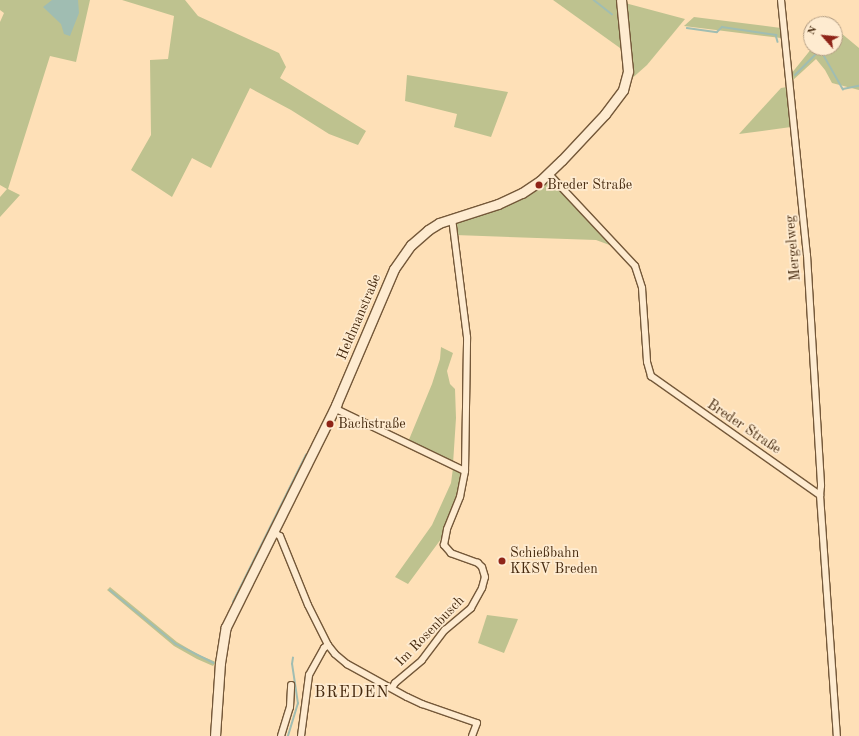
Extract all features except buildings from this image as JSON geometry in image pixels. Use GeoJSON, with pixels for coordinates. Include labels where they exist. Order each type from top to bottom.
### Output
{"type":"FeatureCollection","features":[{"type":"Feature","properties":{"kind":"main road","name":"Heldmanstraße"},"geometry":{"type":"LineString","coordinates":[[215,736],[222,637],[231,615],[334,408],[394,269],[419,237],[439,223],[498,204],[522,193],[549,174],[605,114],[619,97],[626,85],[628,71],[621,0]]}},
{"type":"Feature","properties":{"kind":"street","name":"Mergelweg"},"geometry":{"type":"LineString","coordinates":[[781,0],[807,256],[821,486],[820,495]]}},
{"type":"Feature","properties":{"kind":"street","name":"Breder Straße"},"geometry":{"type":"LineString","coordinates":[[549,174],[635,266],[642,288],[647,362],[651,376],[820,495]]}},
{"type":"Feature","properties":{"kind":"street"},"geometry":{"type":"LineString","coordinates":[[334,408],[465,471],[467,337],[452,219]]}},
{"type":"Feature","properties":{"kind":"street","name":"Im Rosenbusch"},"geometry":{"type":"LineString","coordinates":[[392,688],[395,683],[422,660],[445,630],[471,608],[482,588],[485,578],[482,567],[478,563],[451,553],[444,545],[447,529],[460,497],[465,471]]}},
{"type":"Feature","properties":{"kind":"street"},"geometry":{"type":"LineString","coordinates":[[820,495],[837,736]]}},
{"type":"Feature","properties":{"kind":"street"},"geometry":{"type":"LineString","coordinates":[[272,532],[280,536],[308,605],[328,644],[342,660],[422,704],[477,723],[472,736]]}},
{"type":"Feature","properties":{"kind":"street"},"geometry":{"type":"LineString","coordinates":[[301,736],[309,675],[324,648],[328,644]]}},
{"type":"Feature","properties":{"kind":"street"},"geometry":{"type":"LineString","coordinates":[[282,736],[290,707],[291,685]]}},
{"type":"Feature","properties":{"kind":"green space"},"geometry":{"type":"Polygon","coordinates":[[[0,0],[90,0],[76,62],[50,56],[8,189],[20,195],[0,217],[0,197],[7,189],[0,185],[0,22],[4,13],[0,10],[0,0]]]}},
{"type":"Feature","properties":{"kind":"green space"},"geometry":{"type":"Polygon","coordinates":[[[122,0],[185,0],[198,16],[279,53],[286,67],[280,78],[366,131],[358,145],[329,134],[291,110],[250,88],[211,168],[192,158],[172,197],[131,170],[151,135],[150,60],[168,59],[174,16],[122,0]]]}},
{"type":"Feature","properties":{"kind":"green space"},"geometry":{"type":"Polygon","coordinates":[[[553,0],[618,0],[625,50],[620,48],[553,0]]]}},
{"type":"Feature","properties":{"kind":"green space"},"geometry":{"type":"Polygon","coordinates":[[[625,3],[685,19],[647,65],[629,81],[625,3]]]}},
{"type":"Feature","properties":{"kind":"green space"},"geometry":{"type":"Polygon","coordinates":[[[694,17],[781,28],[781,38],[684,26],[694,17]]]}},
{"type":"Feature","properties":{"kind":"green space"},"geometry":{"type":"Polygon","coordinates":[[[843,35],[859,48],[859,90],[832,83],[825,70],[816,59],[792,81],[791,74],[806,56],[843,56],[843,35]]]}},
{"type":"Feature","properties":{"kind":"green space"},"geometry":{"type":"Polygon","coordinates":[[[407,75],[508,92],[491,137],[454,127],[457,114],[405,101],[407,75]]]}},
{"type":"Feature","properties":{"kind":"green space"},"geometry":{"type":"Polygon","coordinates":[[[787,87],[791,127],[739,134],[781,88],[787,87]]]}},
{"type":"Feature","properties":{"kind":"green space"},"geometry":{"type":"Polygon","coordinates":[[[553,181],[615,247],[596,240],[455,235],[454,224],[456,220],[544,182],[553,181]]]}},
{"type":"Feature","properties":{"kind":"green space"},"geometry":{"type":"Polygon","coordinates":[[[441,347],[453,353],[447,371],[450,384],[455,389],[456,418],[453,464],[408,442],[432,384],[440,359],[441,347]]]}},
{"type":"Feature","properties":{"kind":"green space"},"geometry":{"type":"Polygon","coordinates":[[[453,468],[462,473],[459,494],[441,539],[408,584],[395,577],[432,525],[451,483],[453,468]]]}},
{"type":"Feature","properties":{"kind":"green space"},"geometry":{"type":"Polygon","coordinates":[[[110,587],[177,642],[199,655],[216,662],[213,666],[174,646],[107,590],[110,587]]]}},
{"type":"Feature","properties":{"kind":"green space"},"geometry":{"type":"Polygon","coordinates":[[[487,615],[518,619],[504,653],[478,643],[487,615]]]}},
{"type":"Feature","properties":{"kind":"shaded area"},"geometry":{"type":"Polygon","coordinates":[[[52,0],[78,0],[79,13],[70,36],[64,34],[61,24],[43,7],[52,0]]]}},
{"type":"Feature","properties":{"kind":"waterway"},"geometry":{"type":"LineString","coordinates":[[594,0],[612,14]]}},
{"type":"Feature","properties":{"kind":"waterway"},"geometry":{"type":"LineString","coordinates":[[687,28],[717,32],[722,27],[776,35],[778,42]]}},
{"type":"Feature","properties":{"kind":"waterway"},"geometry":{"type":"LineString","coordinates":[[795,75],[818,52],[822,52],[843,89],[859,86]]}},
{"type":"Feature","properties":{"kind":"waterway"},"geometry":{"type":"LineString","coordinates":[[233,602],[306,455]]}},
{"type":"Feature","properties":{"kind":"waterway"},"geometry":{"type":"LineString","coordinates":[[110,590],[176,644],[214,663]]}},
{"type":"Feature","properties":{"kind":"waterway"},"geometry":{"type":"LineString","coordinates":[[288,736],[298,704],[292,664],[293,658]]}},
{"type":"Feature","properties":{"kind":"place","name":"Breder Straße"},"geometry":{"type":"Point","coordinates":[539,185]}},
{"type":"Feature","properties":{"kind":"place","name":"Bachstraße"},"geometry":{"type":"Point","coordinates":[330,424]}},
{"type":"Feature","properties":{"kind":"place","name":"Schießbahn KKSV Breden"},"geometry":{"type":"Point","coordinates":[502,561]}},
{"type":"Feature","properties":{"kind":"district","name":"BREDEN"},"geometry":{"type":"Point","coordinates":[352,693]}}]}
